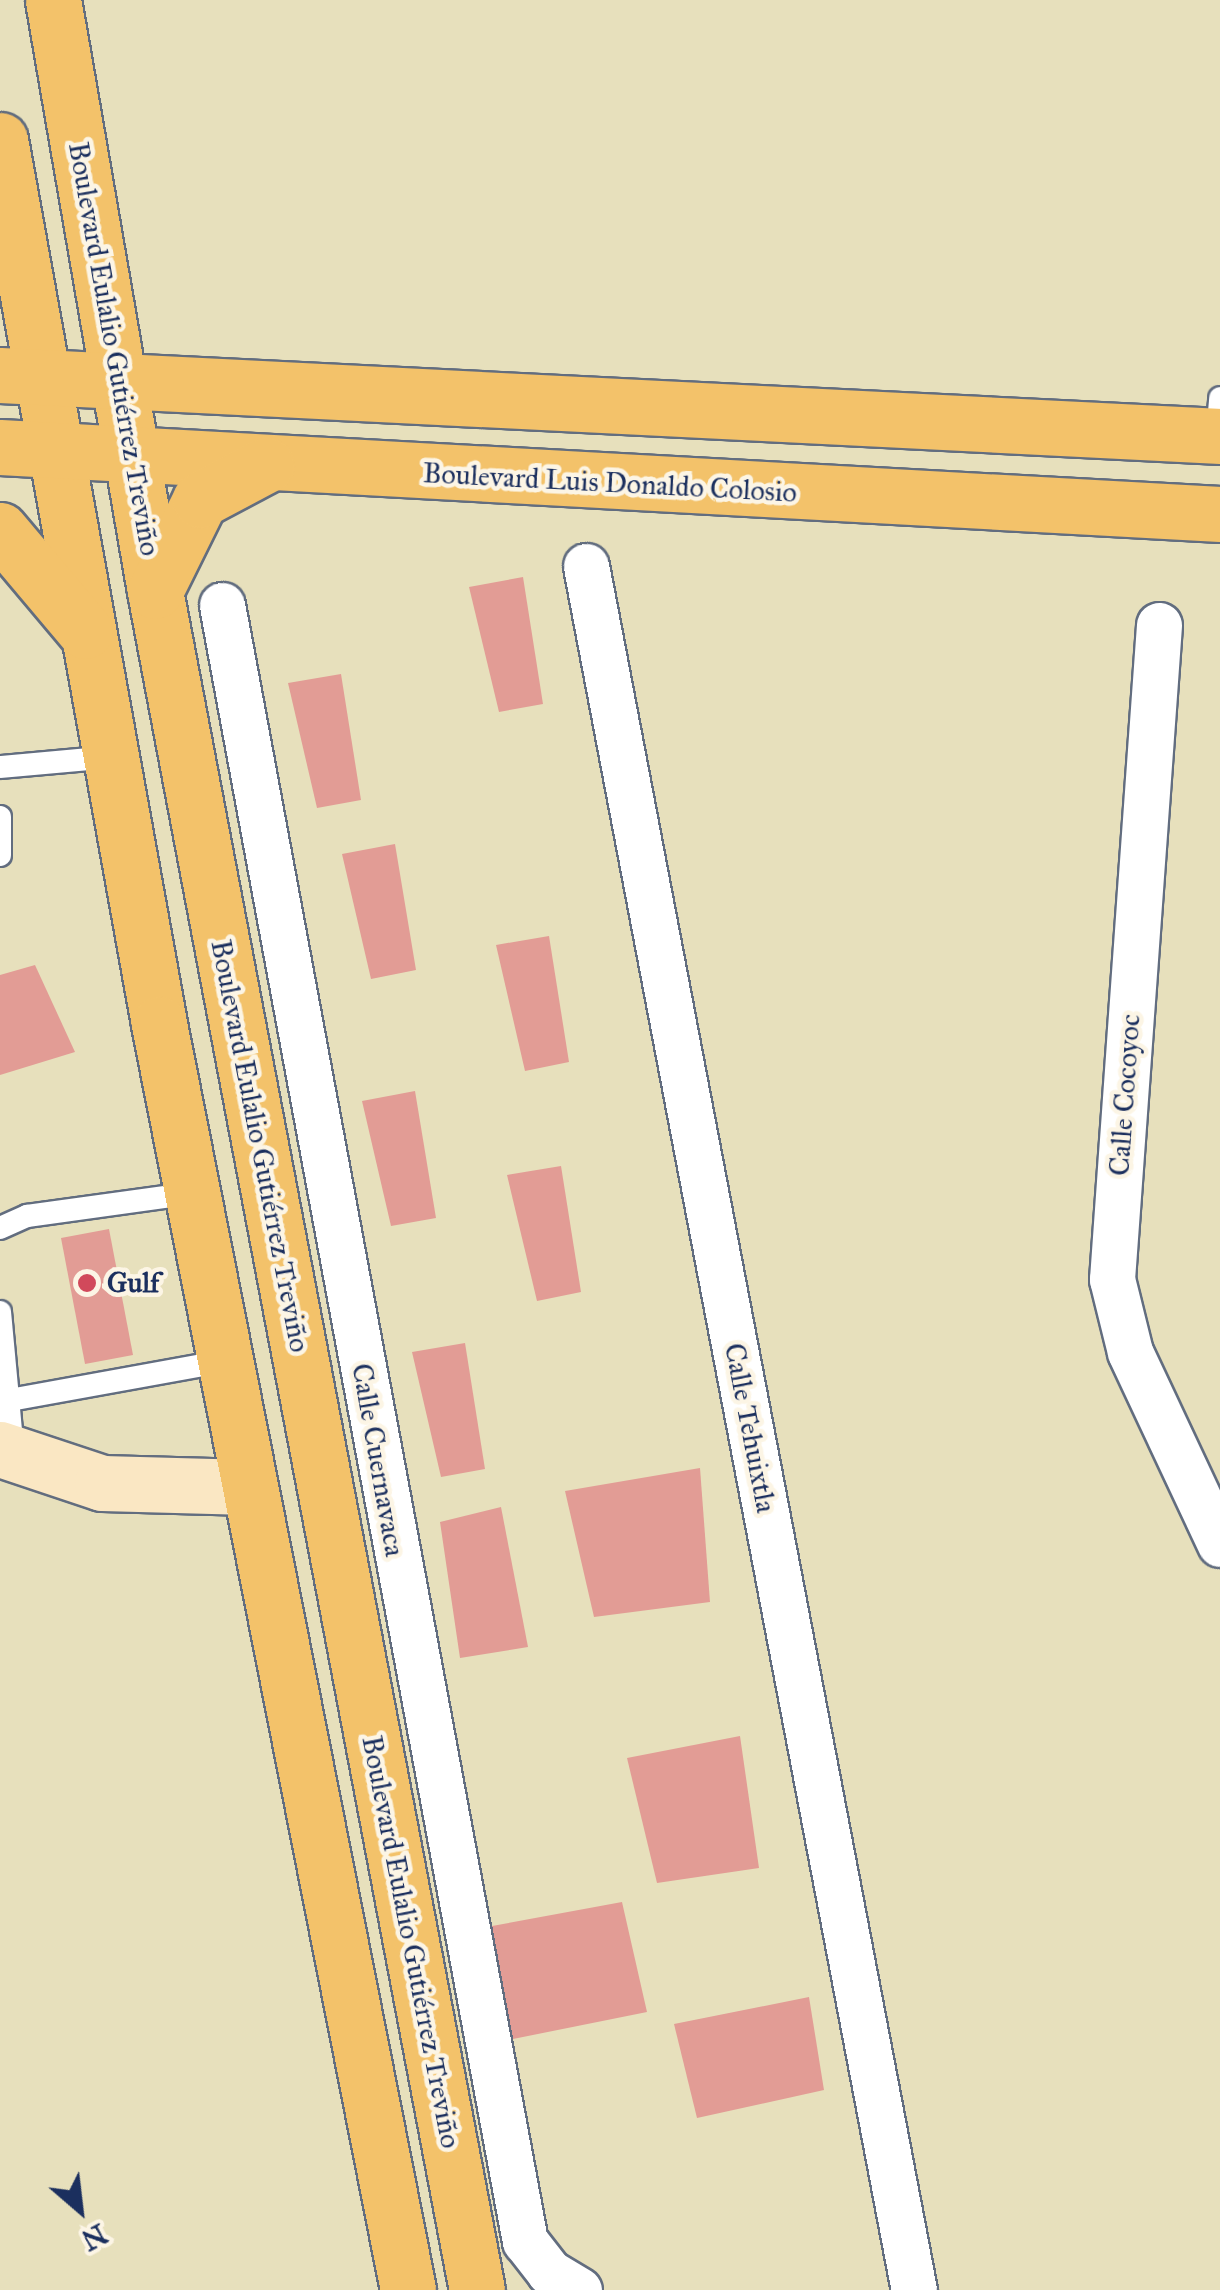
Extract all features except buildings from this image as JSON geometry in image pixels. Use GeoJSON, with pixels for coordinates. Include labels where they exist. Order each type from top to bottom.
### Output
{"type":"FeatureCollection","features":[{"type":"Feature","properties":{"kind":"main road","name":"Boulevard Eulalio Gutiérrez Treviño"},"geometry":{"type":"LineString","coordinates":[[54,0],[155,591],[476,2290]]}},
{"type":"Feature","properties":{"kind":"main road"},"geometry":{"type":"LineString","coordinates":[[0,140],[22,376],[58,451],[192,1193],[409,2285]]}},
{"type":"Feature","properties":{"kind":"main road"},"geometry":{"type":"LineString","coordinates":[[22,376],[122,383],[1219,423]]}},
{"type":"Feature","properties":{"kind":"main road","name":"Boulevard Luis Donaldo Colosio"},"geometry":{"type":"LineString","coordinates":[[0,447],[266,466],[1220,514]]}},
{"type":"Feature","properties":{"kind":"main road"},"geometry":{"type":"LineString","coordinates":[[155,591],[200,500],[266,466]]}},
{"type":"Feature","properties":{"kind":"main road"},"geometry":{"type":"LineString","coordinates":[[0,530],[90,636]]}},
{"type":"Feature","properties":{"kind":"main road"},"geometry":{"type":"LineString","coordinates":[[249,1487],[274,1413],[288,1290]]}},
{"type":"Feature","properties":{"kind":"main road"},"geometry":{"type":"LineString","coordinates":[[249,1487],[301,1526],[375,1851],[409,1925]]}},
{"type":"Feature","properties":{"kind":"street","name":"Calle Tehuixtla"},"geometry":{"type":"LineString","coordinates":[[586,566],[914,2290]]}},
{"type":"Feature","properties":{"kind":"street","name":"Calle Cuernavaca"},"geometry":{"type":"LineString","coordinates":[[222,606],[524,2241],[549,2272],[578,2290]]}},
{"type":"Feature","properties":{"kind":"street","name":"Calle Cocoyoc"},"geometry":{"type":"LineString","coordinates":[[1160,625],[1112,1278],[1130,1352],[1220,1544]]}},
{"type":"Feature","properties":{"kind":"street"},"geometry":{"type":"LineString","coordinates":[[8,1435],[102,1483],[249,1487]]}},
{"type":"Feature","properties":{"kind":"lane"},"geometry":{"type":"LineString","coordinates":[[0,768],[112,757]]}},
{"type":"Feature","properties":{"kind":"lane"},"geometry":{"type":"LineString","coordinates":[[0,817],[0,855]]}},
{"type":"Feature","properties":{"kind":"lane"},"geometry":{"type":"LineString","coordinates":[[0,1228],[27,1216],[192,1193]]}},
{"type":"Feature","properties":{"kind":"lane"},"geometry":{"type":"LineString","coordinates":[[0,1312],[8,1435],[224,1360]]}},
{"type":"Feature","properties":{"kind":"place","name":"Gulf"},"geometry":{"type":"Point","coordinates":[87,1283]}}]}
